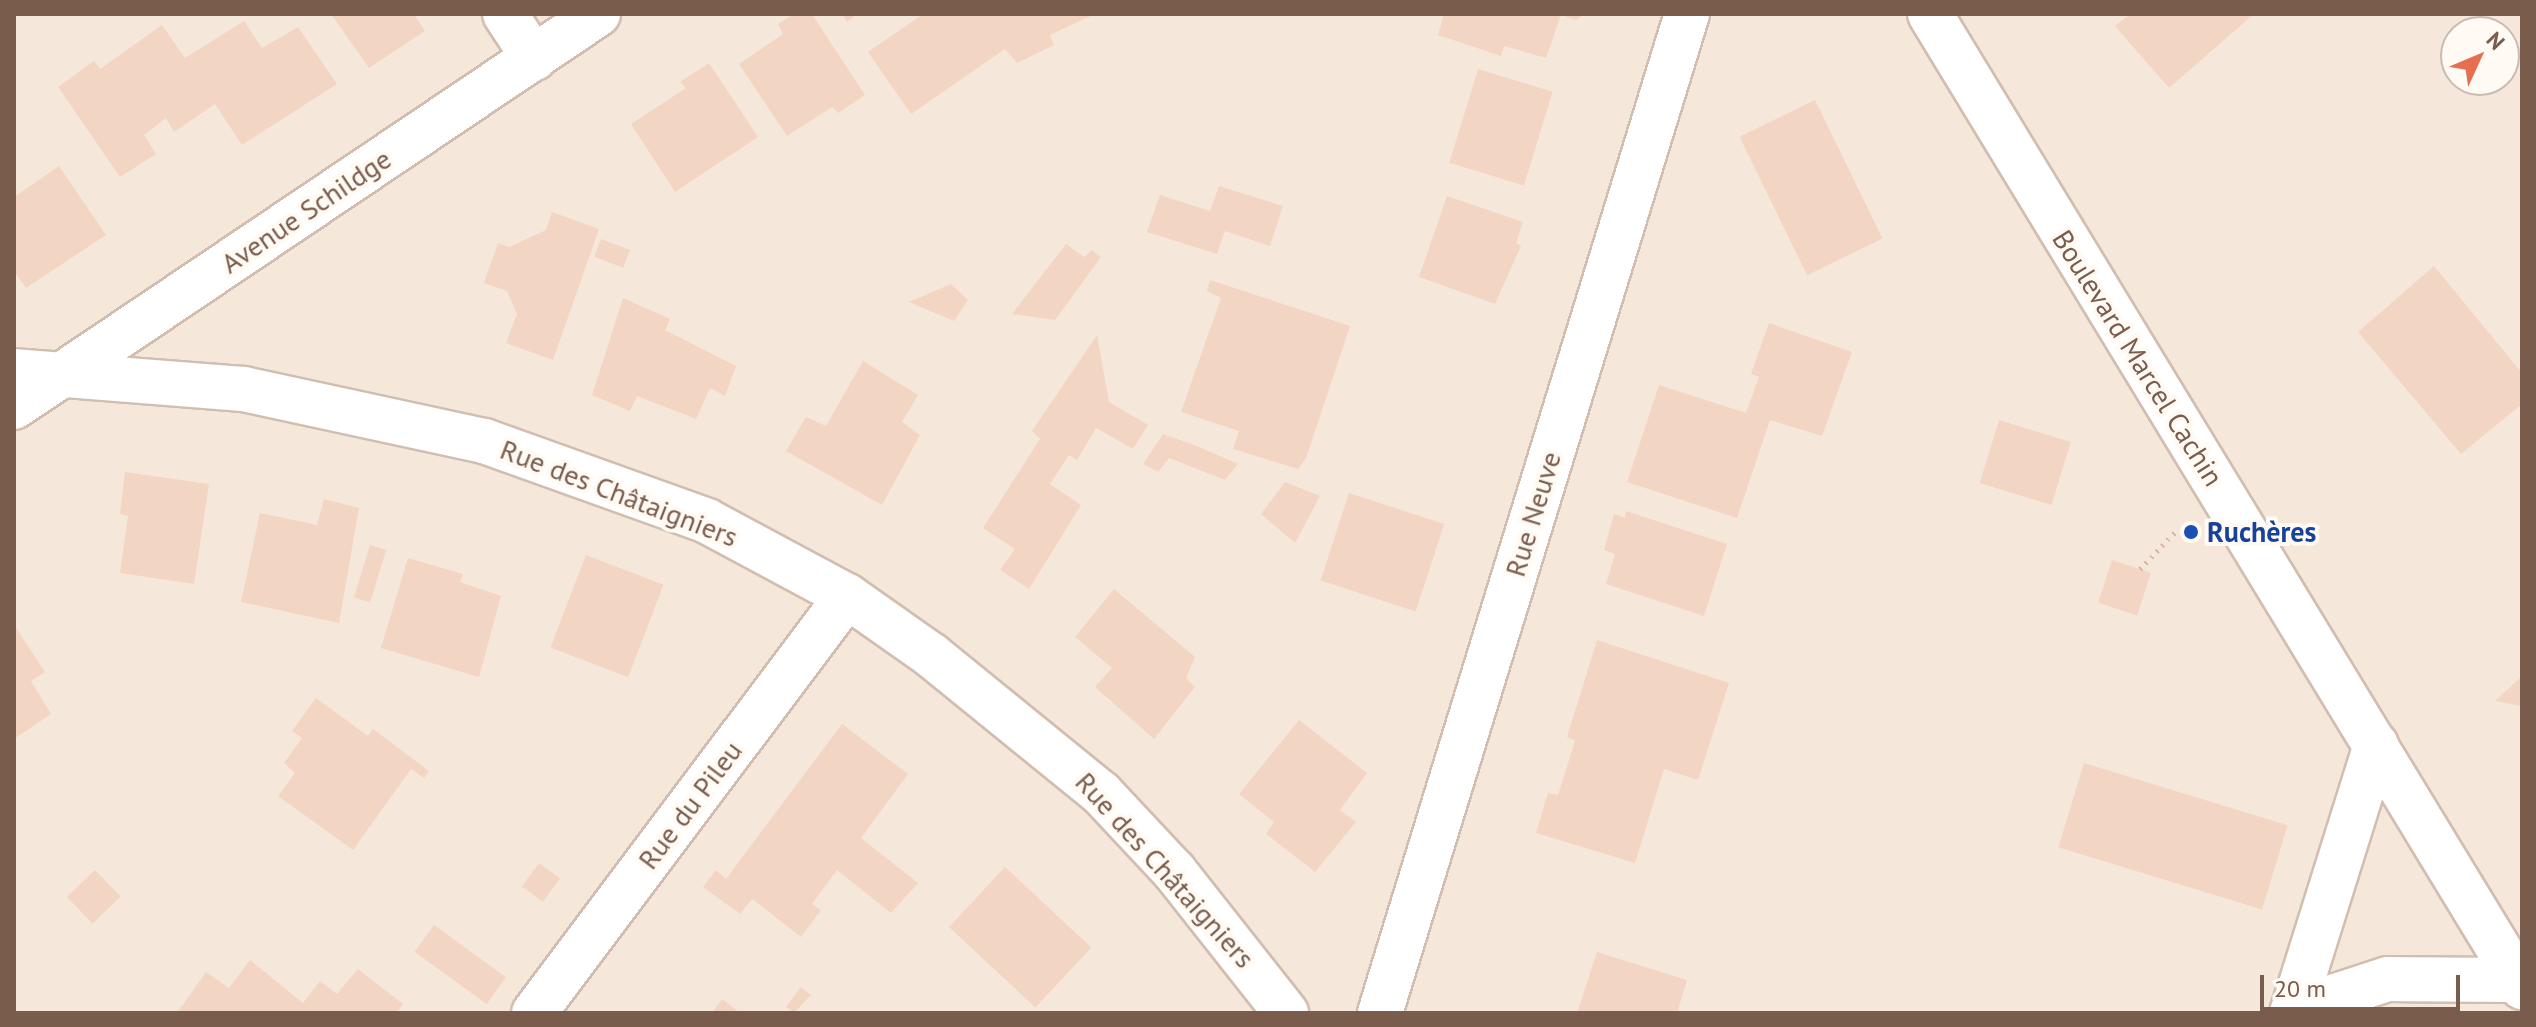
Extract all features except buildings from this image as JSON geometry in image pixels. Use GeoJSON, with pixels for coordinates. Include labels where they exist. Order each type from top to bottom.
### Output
{"type":"FeatureCollection","features":[{"type":"Feature","properties":{"kind":"street"},"geometry":{"type":"LineString","coordinates":[[505,14],[534,58]]}},
{"type":"Feature","properties":{"kind":"street","name":"Avenue Schildge"},"geometry":{"type":"LineString","coordinates":[[14,407],[598,14]]}},
{"type":"Feature","properties":{"kind":"street","name":"Rue Neuve"},"geometry":{"type":"LineString","coordinates":[[1380,1013],[1687,14]]}},
{"type":"Feature","properties":{"kind":"street","name":"Boulevard Marcel Cachin"},"geometry":{"type":"LineString","coordinates":[[1930,14],[2520,984]]}},
{"type":"Feature","properties":{"kind":"street","name":"Rue des Châtaigniers"},"geometry":{"type":"LineString","coordinates":[[14,371],[243,389],[484,441],[707,521],[847,596],[968,684],[1101,793],[1174,871],[1286,1013]]}},
{"type":"Feature","properties":{"kind":"street","name":"Rue du Pileu"},"geometry":{"type":"LineString","coordinates":[[534,1013],[847,596]]}},
{"type":"Feature","properties":{"kind":"street"},"geometry":{"type":"LineString","coordinates":[[2293,1012],[2376,745]]}},
{"type":"Feature","properties":{"kind":"street"},"geometry":{"type":"LineString","coordinates":[[2293,1012],[2388,979],[2520,984]]}},
{"type":"Feature","properties":{"kind":"shaded area"},"geometry":{"type":"Polygon","coordinates":[[[14,14],[2522,14],[2522,1013],[14,1013],[14,14]]]}},
{"type":"Feature","properties":{"kind":"place","name":"Ruchères"},"geometry":{"type":"Point","coordinates":[2191,532]}}]}
